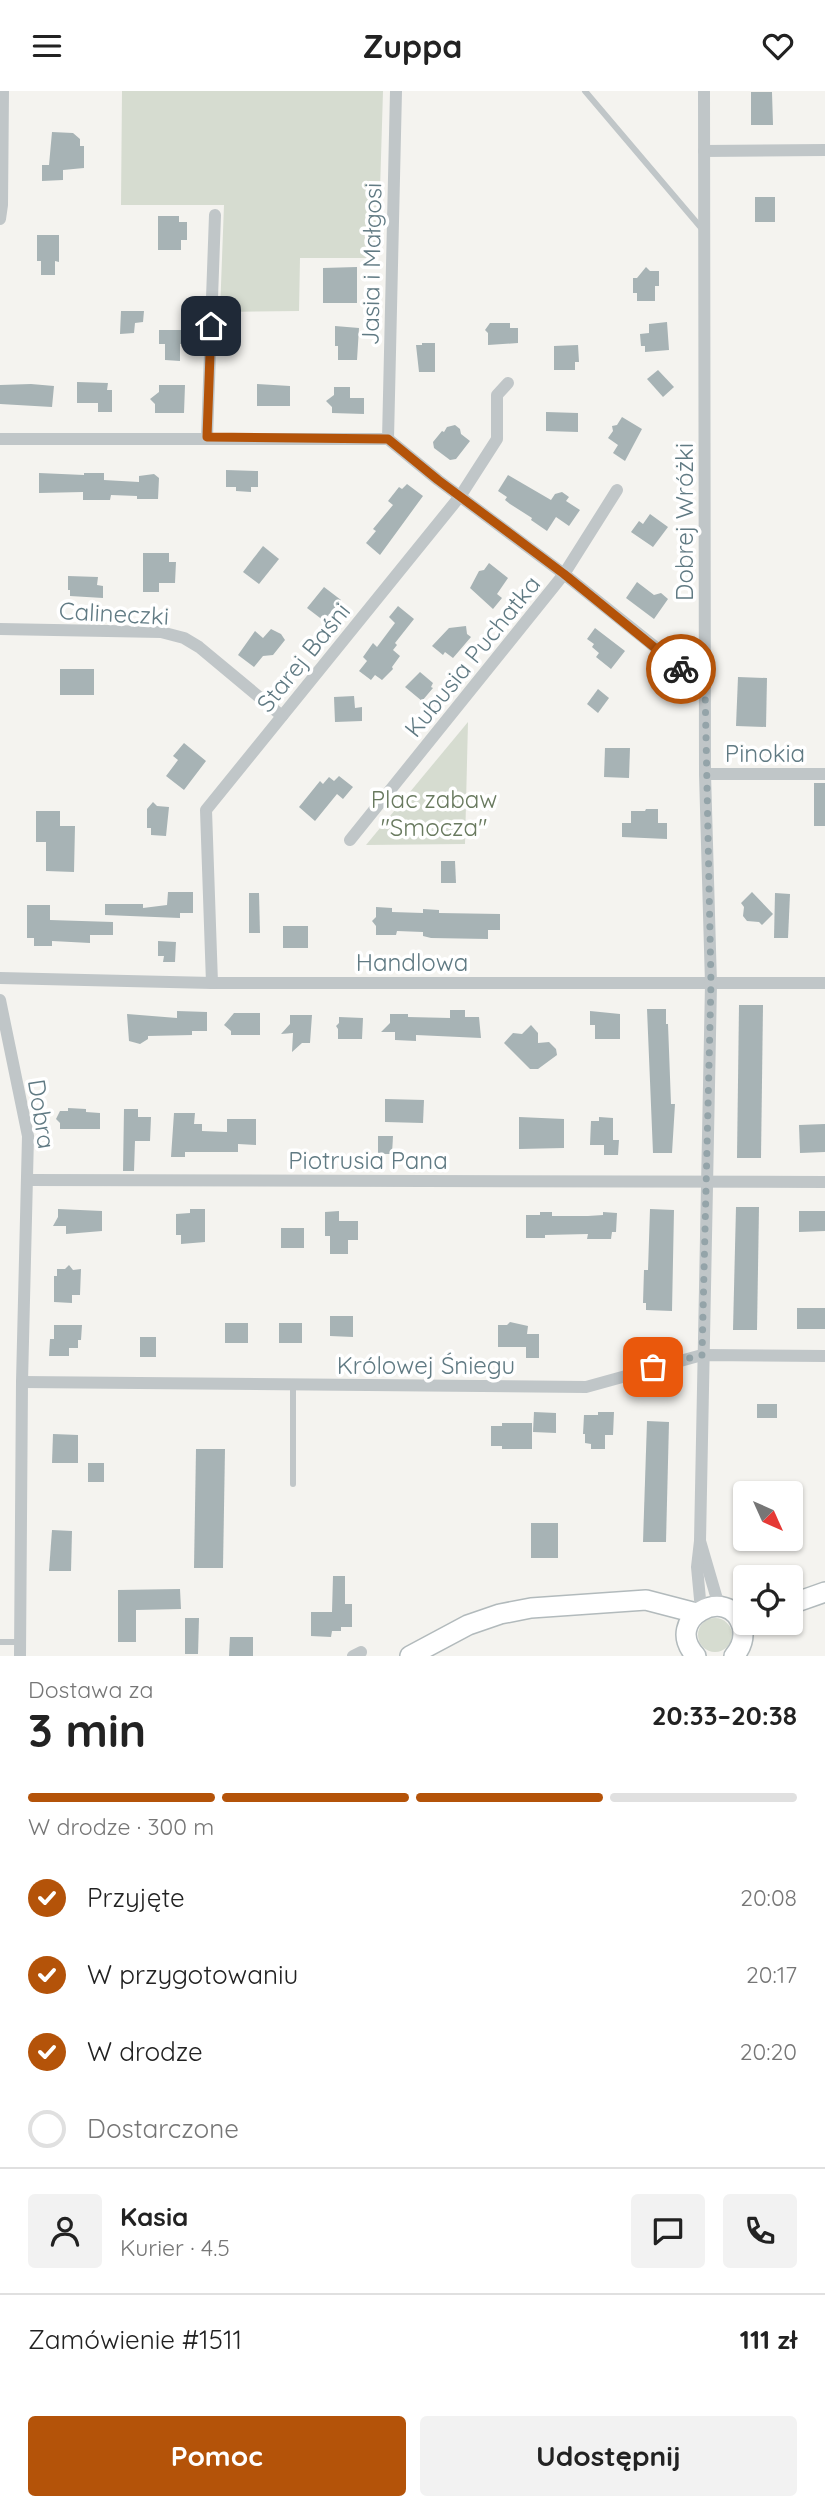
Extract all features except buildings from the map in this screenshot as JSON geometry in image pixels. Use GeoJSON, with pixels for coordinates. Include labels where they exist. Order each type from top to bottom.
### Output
{"type":"FeatureCollection","features":[{"type":"Feature","properties":{"kind":"street"},"geometry":{"type":"LineString","coordinates":[[0,219],[3,91]]}},
{"type":"Feature","properties":{"kind":"street","name":"Jasia i Małgosi"},"geometry":{"type":"LineString","coordinates":[[388,439],[397,91]]}},
{"type":"Feature","properties":{"kind":"street","name":"Dobrej Wróżki"},"geometry":{"type":"LineString","coordinates":[[704,91],[705,774],[711,983],[697,1567],[719,1611]]}},
{"type":"Feature","properties":{"kind":"street"},"geometry":{"type":"LineString","coordinates":[[704,151],[825,150]]}},
{"type":"Feature","properties":{"kind":"street"},"geometry":{"type":"LineString","coordinates":[[207,437],[215,215]]}},
{"type":"Feature","properties":{"kind":"street","name":"Starej Baśni"},"geometry":{"type":"LineString","coordinates":[[212,983],[205,810],[461,495],[497,439],[497,395],[508,383]]}},
{"type":"Feature","properties":{"kind":"street"},"geometry":{"type":"LineString","coordinates":[[0,439],[388,439],[438,480],[564,574],[705,687]]}},
{"type":"Feature","properties":{"kind":"street","name":"Kubusia Puchatka"},"geometry":{"type":"LineString","coordinates":[[350,840],[564,574],[617,490]]}},
{"type":"Feature","properties":{"kind":"street","name":"Calineczki"},"geometry":{"type":"LineString","coordinates":[[0,629],[161,632],[184,638],[200,647],[282,716]]}},
{"type":"Feature","properties":{"kind":"street","name":"Pinokia"},"geometry":{"type":"LineString","coordinates":[[705,774],[825,774]]}},
{"type":"Feature","properties":{"kind":"street","name":"Handlowa"},"geometry":{"type":"LineString","coordinates":[[0,978],[212,983],[825,983]]}},
{"type":"Feature","properties":{"kind":"street","name":"Dobra"},"geometry":{"type":"LineString","coordinates":[[0,1000],[28,1136],[22,1382],[20,1656]]}},
{"type":"Feature","properties":{"kind":"street","name":"Piotrusia Pana"},"geometry":{"type":"LineString","coordinates":[[28,1180],[825,1182]]}},
{"type":"Feature","properties":{"kind":"street","name":"Królowej Śniegu"},"geometry":{"type":"LineString","coordinates":[[22,1382],[586,1387],[702,1355],[825,1356]]}},
{"type":"Feature","properties":{"kind":"street"},"geometry":{"type":"LineString","coordinates":[[803,1589],[825,1590]]}},
{"type":"Feature","properties":{"kind":"street"},"geometry":{"type":"LineString","coordinates":[[803,1599],[825,1590]]}},
{"type":"Feature","properties":{"kind":"street"},"geometry":{"type":"LineString","coordinates":[[410,1656],[455,1631],[500,1614],[531,1608],[646,1600],[719,1611],[743,1628],[746,1642]]}},
{"type":"Feature","properties":{"kind":"street"},"geometry":{"type":"LineString","coordinates":[[595,1605],[668,1618],[686,1634]]}},
{"type":"Feature","properties":{"kind":"street"},"geometry":{"type":"LineString","coordinates":[[696,1656],[687,1643],[687,1626],[719,1611]]}},
{"type":"Feature","properties":{"kind":"lane"},"geometry":{"type":"LineString","coordinates":[[585,91],[704,232]]}},
{"type":"Feature","properties":{"kind":"lane"},"geometry":{"type":"LineString","coordinates":[[293,1385],[293,1484]]}},
{"type":"Feature","properties":{"kind":"lane"},"geometry":{"type":"LineString","coordinates":[[0,1642],[21,1642]]}},
{"type":"Feature","properties":{"kind":"green space"},"geometry":{"type":"Polygon","coordinates":[[[122,91],[383,91],[378,258],[300,258],[299,311],[220,312],[224,205],[121,205],[122,91]]]}},
{"type":"Feature","properties":{"kind":"green space","name":"Plac zabaw \"Smocza\""},"geometry":{"type":"Polygon","coordinates":[[[468,722],[465,844],[366,845],[468,722]]]}},
{"type":"Feature","properties":{"kind":"green space"},"geometry":{"type":"Polygon","coordinates":[[[715,1618],[727,1623],[732,1635],[727,1647],[715,1652],[703,1647],[698,1635],[703,1623],[715,1618]]]}},
{"type":"Feature","properties":{"kind":"way so far"},"geometry":{"type":"LineString","coordinates":[[653,1367],[702,1355],[711,983],[705,687],[681,669]]}},
{"type":"Feature","properties":{"kind":"route"},"geometry":{"type":"LineString","coordinates":[[211,326],[207,437],[388,439],[438,480],[564,574],[681,669]]}}]}
